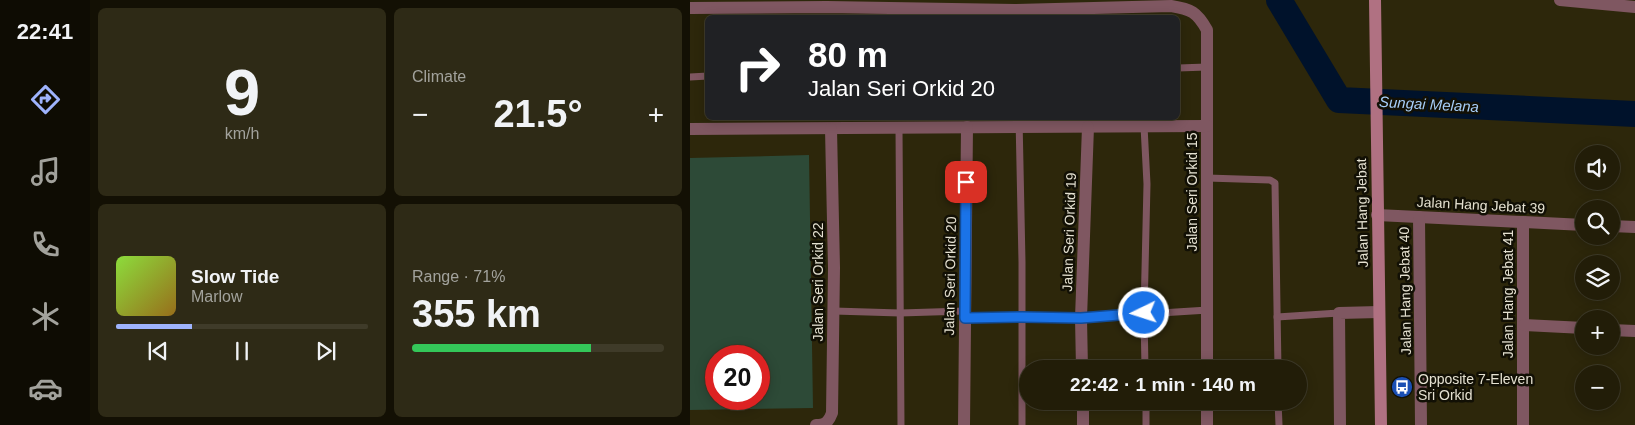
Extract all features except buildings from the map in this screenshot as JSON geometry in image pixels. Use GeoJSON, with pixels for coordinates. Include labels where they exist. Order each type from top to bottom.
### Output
{"type":"FeatureCollection","features":[{"type":"Feature","properties":{"kind":"street","name":"Jalan Hang Jebat"},"geometry":{"type":"LineString","coordinates":[[1375,0],[1381,425]]}},
{"type":"Feature","properties":{"kind":"street"},"geometry":{"type":"LineString","coordinates":[[1560,0],[1620,3],[1635,7]]}},
{"type":"Feature","properties":{"kind":"street","name":"Jalan Seri Orkid 15"},"geometry":{"type":"LineString","coordinates":[[1015,14],[1171,6],[1187,8],[1200,17],[1208,30],[1207,360]]}},
{"type":"Feature","properties":{"kind":"street"},"geometry":{"type":"LineString","coordinates":[[690,8],[1015,14]]}},
{"type":"Feature","properties":{"kind":"street"},"geometry":{"type":"LineString","coordinates":[[690,129],[967,127],[1019,122],[1088,127],[1208,126]]}},
{"type":"Feature","properties":{"kind":"street","name":"Jalan Seri Orkid 20"},"geometry":{"type":"LineString","coordinates":[[964,425],[967,127]]}},
{"type":"Feature","properties":{"kind":"street","name":"Jalan Seri Orkid 19"},"geometry":{"type":"LineString","coordinates":[[1082,360],[1081,318],[1088,127]]}},
{"type":"Feature","properties":{"kind":"street","name":"Jalan Seri Orkid 22"},"geometry":{"type":"LineString","coordinates":[[816,425],[822,425],[829,421],[832,413],[834,312],[832,129]]}},
{"type":"Feature","properties":{"kind":"street","name":"Jalan Hang Jebat 39"},"geometry":{"type":"LineString","coordinates":[[1377,215],[1575,225]]}},
{"type":"Feature","properties":{"kind":"street","name":"Jalan Hang Jebat 40"},"geometry":{"type":"LineString","coordinates":[[1419,217],[1421,425]]}},
{"type":"Feature","properties":{"kind":"street","name":"Jalan Hang Jebat 41"},"geometry":{"type":"LineString","coordinates":[[1523,222],[1523,425]]}},
{"type":"Feature","properties":{"kind":"street"},"geometry":{"type":"LineString","coordinates":[[1620,227],[1635,228]]}},
{"type":"Feature","properties":{"kind":"street"},"geometry":{"type":"LineString","coordinates":[[1340,425],[1339,313],[1379,312]]}},
{"type":"Feature","properties":{"kind":"street"},"geometry":{"type":"LineString","coordinates":[[1524,325],[1575,328]]}},
{"type":"Feature","properties":{"kind":"street"},"geometry":{"type":"LineString","coordinates":[[1620,330],[1635,331]]}},
{"type":"Feature","properties":{"kind":"street"},"geometry":{"type":"LineString","coordinates":[[1083,410],[1083,425]]}},
{"type":"Feature","properties":{"kind":"street"},"geometry":{"type":"LineString","coordinates":[[1207,410],[1207,425]]}},
{"type":"Feature","properties":{"kind":"lane"},"geometry":{"type":"LineString","coordinates":[[1180,68],[1207,67]]}},
{"type":"Feature","properties":{"kind":"lane"},"geometry":{"type":"LineString","coordinates":[[690,77],[705,76]]}},
{"type":"Feature","properties":{"kind":"lane"},"geometry":{"type":"LineString","coordinates":[[1019,122],[1022,425]]}},
{"type":"Feature","properties":{"kind":"lane"},"geometry":{"type":"LineString","coordinates":[[1144,126],[1147,184],[1145,360]]}},
{"type":"Feature","properties":{"kind":"lane"},"geometry":{"type":"LineString","coordinates":[[899,128],[901,425]]}},
{"type":"Feature","properties":{"kind":"lane"},"geometry":{"type":"LineString","coordinates":[[1207,178],[1270,180],[1275,183],[1278,360]]}},
{"type":"Feature","properties":{"kind":"lane"},"geometry":{"type":"LineString","coordinates":[[834,312],[1081,318],[1208,310]]}},
{"type":"Feature","properties":{"kind":"lane"},"geometry":{"type":"LineString","coordinates":[[1277,317],[1339,313]]}},
{"type":"Feature","properties":{"kind":"lane"},"geometry":{"type":"LineString","coordinates":[[1146,410],[1146,425]]}},
{"type":"Feature","properties":{"kind":"lane"},"geometry":{"type":"LineString","coordinates":[[1278,410],[1279,425]]}},
{"type":"Feature","properties":{"kind":"green space"},"geometry":{"type":"Polygon","coordinates":[[[809,155],[813,408],[770,409],[770,345],[705,345],[705,410],[690,410],[690,158],[809,155]]]}},
{"type":"Feature","properties":{"kind":"waterway","name":"Sungai Melana"},"geometry":{"type":"LineString","coordinates":[[1279,0],[1339,100],[1635,114]]}},
{"type":"Feature","properties":{"kind":"place","name":"Opposite 7-Eleven Sri Orkid"},"geometry":{"type":"Point","coordinates":[1402,387]}},
{"type":"Feature","properties":{"kind":"route"},"geometry":{"type":"LineString","coordinates":[[966,182],[965,318],[1081,318],[1144,313]]}}]}
